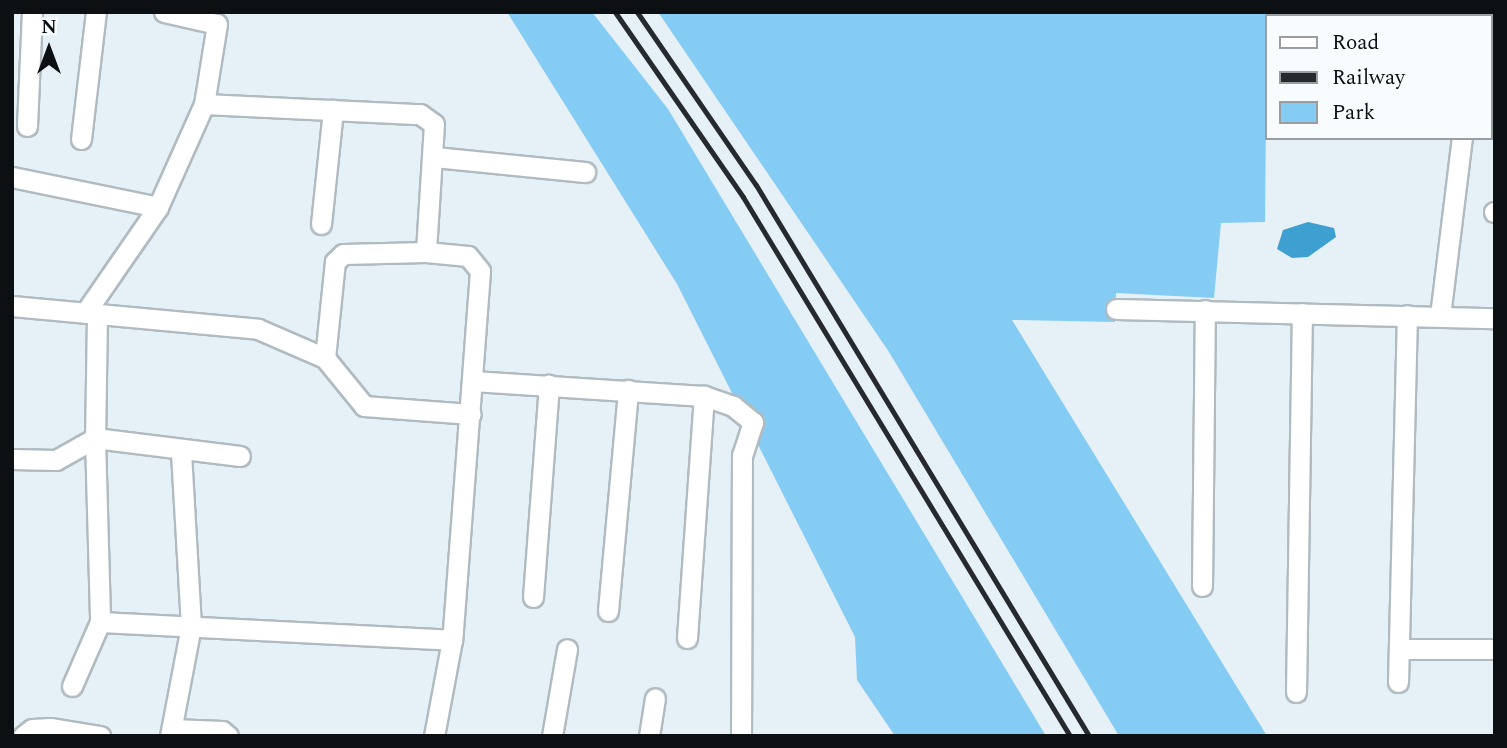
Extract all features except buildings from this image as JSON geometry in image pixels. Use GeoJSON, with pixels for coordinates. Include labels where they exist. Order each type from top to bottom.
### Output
{"type":"FeatureCollection","features":[{"type":"Feature","properties":{"kind":"street"},"geometry":{"type":"LineString","coordinates":[[27,126],[32,12]]}},
{"type":"Feature","properties":{"kind":"street"},"geometry":{"type":"LineString","coordinates":[[81,139],[96,12]]}},
{"type":"Feature","properties":{"kind":"street"},"geometry":{"type":"LineString","coordinates":[[72,686],[100,622],[91,314],[158,207],[204,104],[218,18],[164,12]]}},
{"type":"Feature","properties":{"kind":"street"},"geometry":{"type":"LineString","coordinates":[[204,104],[420,114],[434,124],[426,252]]}},
{"type":"Feature","properties":{"kind":"street"},"geometry":{"type":"LineString","coordinates":[[321,225],[332,110]]}},
{"type":"Feature","properties":{"kind":"street"},"geometry":{"type":"LineString","coordinates":[[1440,316],[1462,140]]}},
{"type":"Feature","properties":{"kind":"street"},"geometry":{"type":"LineString","coordinates":[[434,157],[585,173]]}},
{"type":"Feature","properties":{"kind":"street"},"geometry":{"type":"LineString","coordinates":[[12,177],[158,207]]}},
{"type":"Feature","properties":{"kind":"street"},"geometry":{"type":"LineString","coordinates":[[325,358],[335,262],[343,254],[358,251],[426,252],[468,256],[480,271],[452,640],[434,736]]}},
{"type":"Feature","properties":{"kind":"street"},"geometry":{"type":"LineString","coordinates":[[12,306],[258,329],[325,358],[364,406],[471,414]]}},
{"type":"Feature","properties":{"kind":"street"},"geometry":{"type":"LineString","coordinates":[[1116,309],[1495,318]]}},
{"type":"Feature","properties":{"kind":"street"},"geometry":{"type":"LineString","coordinates":[[1202,586],[1205,310]]}},
{"type":"Feature","properties":{"kind":"street"},"geometry":{"type":"LineString","coordinates":[[1296,692],[1302,313]]}},
{"type":"Feature","properties":{"kind":"street"},"geometry":{"type":"LineString","coordinates":[[1398,682],[1407,315]]}},
{"type":"Feature","properties":{"kind":"street"},"geometry":{"type":"LineString","coordinates":[[473,381],[704,396],[733,406],[753,422],[741,455],[741,731]]}},
{"type":"Feature","properties":{"kind":"street"},"geometry":{"type":"LineString","coordinates":[[533,597],[549,385]]}},
{"type":"Feature","properties":{"kind":"street"},"geometry":{"type":"LineString","coordinates":[[608,611],[628,390]]}},
{"type":"Feature","properties":{"kind":"street"},"geometry":{"type":"LineString","coordinates":[[687,638],[704,396]]}},
{"type":"Feature","properties":{"kind":"street"},"geometry":{"type":"LineString","coordinates":[[12,459],[56,460],[95,438],[240,456]]}},
{"type":"Feature","properties":{"kind":"street"},"geometry":{"type":"LineString","coordinates":[[181,450],[191,626],[171,732],[222,731],[228,736]]}},
{"type":"Feature","properties":{"kind":"street"},"geometry":{"type":"LineString","coordinates":[[100,622],[452,640]]}},
{"type":"Feature","properties":{"kind":"street"},"geometry":{"type":"LineString","coordinates":[[552,736],[567,649]]}},
{"type":"Feature","properties":{"kind":"street"},"geometry":{"type":"LineString","coordinates":[[1399,649],[1495,649]]}},
{"type":"Feature","properties":{"kind":"street"},"geometry":{"type":"LineString","coordinates":[[649,736],[655,698]]}},
{"type":"Feature","properties":{"kind":"street"},"geometry":{"type":"LineString","coordinates":[[23,736],[33,729],[50,728],[100,736]]}},
{"type":"Feature","properties":{"kind":"green space"},"geometry":{"type":"Polygon","coordinates":[[[507,12],[592,12],[668,109],[1046,736],[895,736],[857,680],[855,637],[677,284],[507,12]]]}},
{"type":"Feature","properties":{"kind":"green space"},"geometry":{"type":"Polygon","coordinates":[[[658,12],[1315,14],[1266,14],[1265,222],[1221,223],[1214,298],[1116,293],[1115,322],[1012,320],[1267,736],[1119,736],[889,352],[658,12]]]}},
{"type":"Feature","properties":{"kind":"shaded area"},"geometry":{"type":"Polygon","coordinates":[[[1308,222],[1334,228],[1336,237],[1308,257],[1292,258],[1277,249],[1283,230],[1308,222]]]}},
{"type":"Feature","properties":{"kind":"railway"},"geometry":{"type":"LineString","coordinates":[[615,12],[743,197],[1070,736]]}},
{"type":"Feature","properties":{"kind":"railway"},"geometry":{"type":"LineString","coordinates":[[637,12],[756,185],[1089,736]]}}]}
